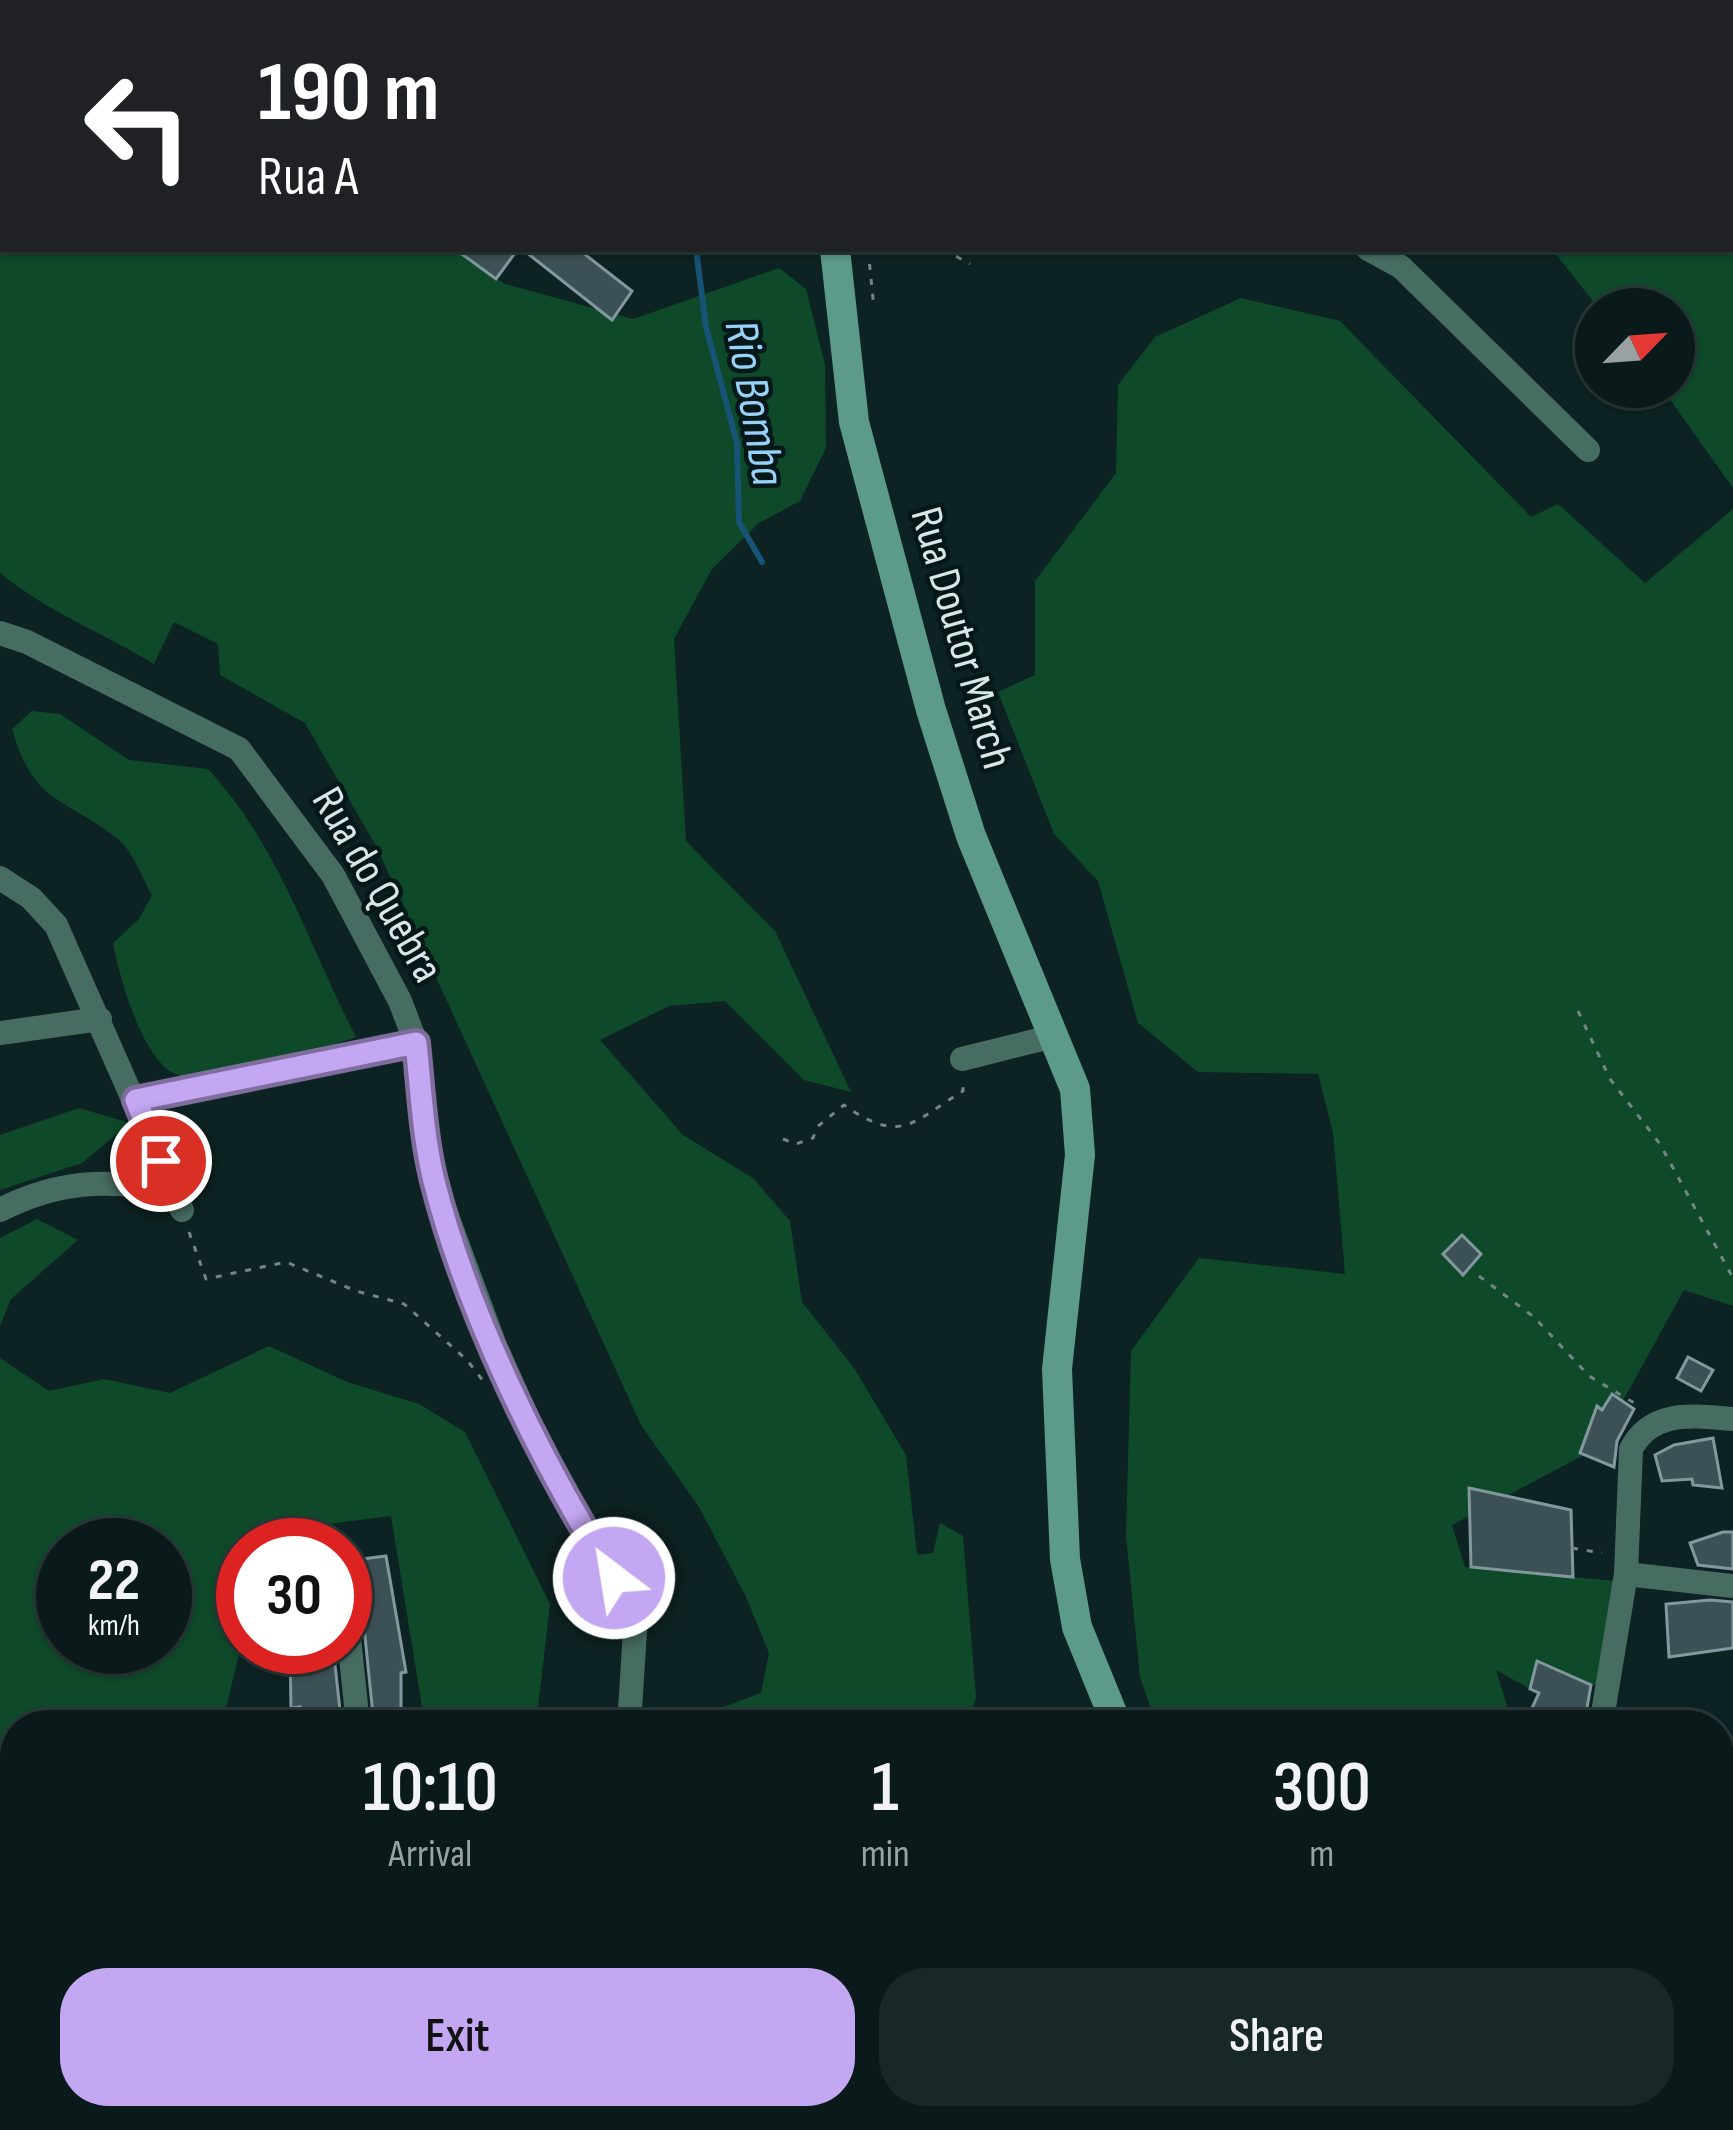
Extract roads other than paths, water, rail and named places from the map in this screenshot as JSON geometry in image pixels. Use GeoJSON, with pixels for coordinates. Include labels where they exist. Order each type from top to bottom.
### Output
{"type":"FeatureCollection","features":[{"type":"Feature","properties":{"kind":"main road","name":"Rua Doutor March"},"geometry":{"type":"LineString","coordinates":[[835,252],[854,422],[931,710],[971,836],[1075,1089],[1080,1135],[1057,1369],[1065,1559],[1077,1627],[1111,1710]]}},
{"type":"Feature","properties":{"kind":"street"},"geometry":{"type":"LineString","coordinates":[[1374,252],[1401,267],[1588,450]]}},
{"type":"Feature","properties":{"kind":"street","name":"Rua do Quebra"},"geometry":{"type":"LineString","coordinates":[[0,633],[238,748],[333,875],[400,1001],[416,1043],[431,1164],[450,1231],[550,1469],[636,1615],[629,1710]]}},
{"type":"Feature","properties":{"kind":"street"},"geometry":{"type":"LineString","coordinates":[[0,878],[31,898],[56,925],[178,1201],[125,1182],[78,1182],[30,1195],[0,1210]]}},
{"type":"Feature","properties":{"kind":"street"},"geometry":{"type":"LineString","coordinates":[[0,1033],[100,1019]]}},
{"type":"Feature","properties":{"kind":"street"},"geometry":{"type":"LineString","coordinates":[[962,1059],[1054,1036]]}},
{"type":"Feature","properties":{"kind":"street"},"geometry":{"type":"LineString","coordinates":[[136,1100],[416,1043]]}},
{"type":"Feature","properties":{"kind":"street"},"geometry":{"type":"LineString","coordinates":[[1603,1710],[1627,1565],[1631,1450],[1652,1423],[1667,1418],[1733,1418]]}},
{"type":"Feature","properties":{"kind":"street"},"geometry":{"type":"LineString","coordinates":[[1627,1565],[1733,1586]]}},
{"type":"Feature","properties":{"kind":"street"},"geometry":{"type":"LineString","coordinates":[[353,1674],[356,1710]]}},
{"type":"Feature","properties":{"kind":"waterway","name":"Rio Bomba"},"geometry":{"type":"LineString","coordinates":[[696,252],[706,327],[737,443],[739,522],[762,562]]}}]}
